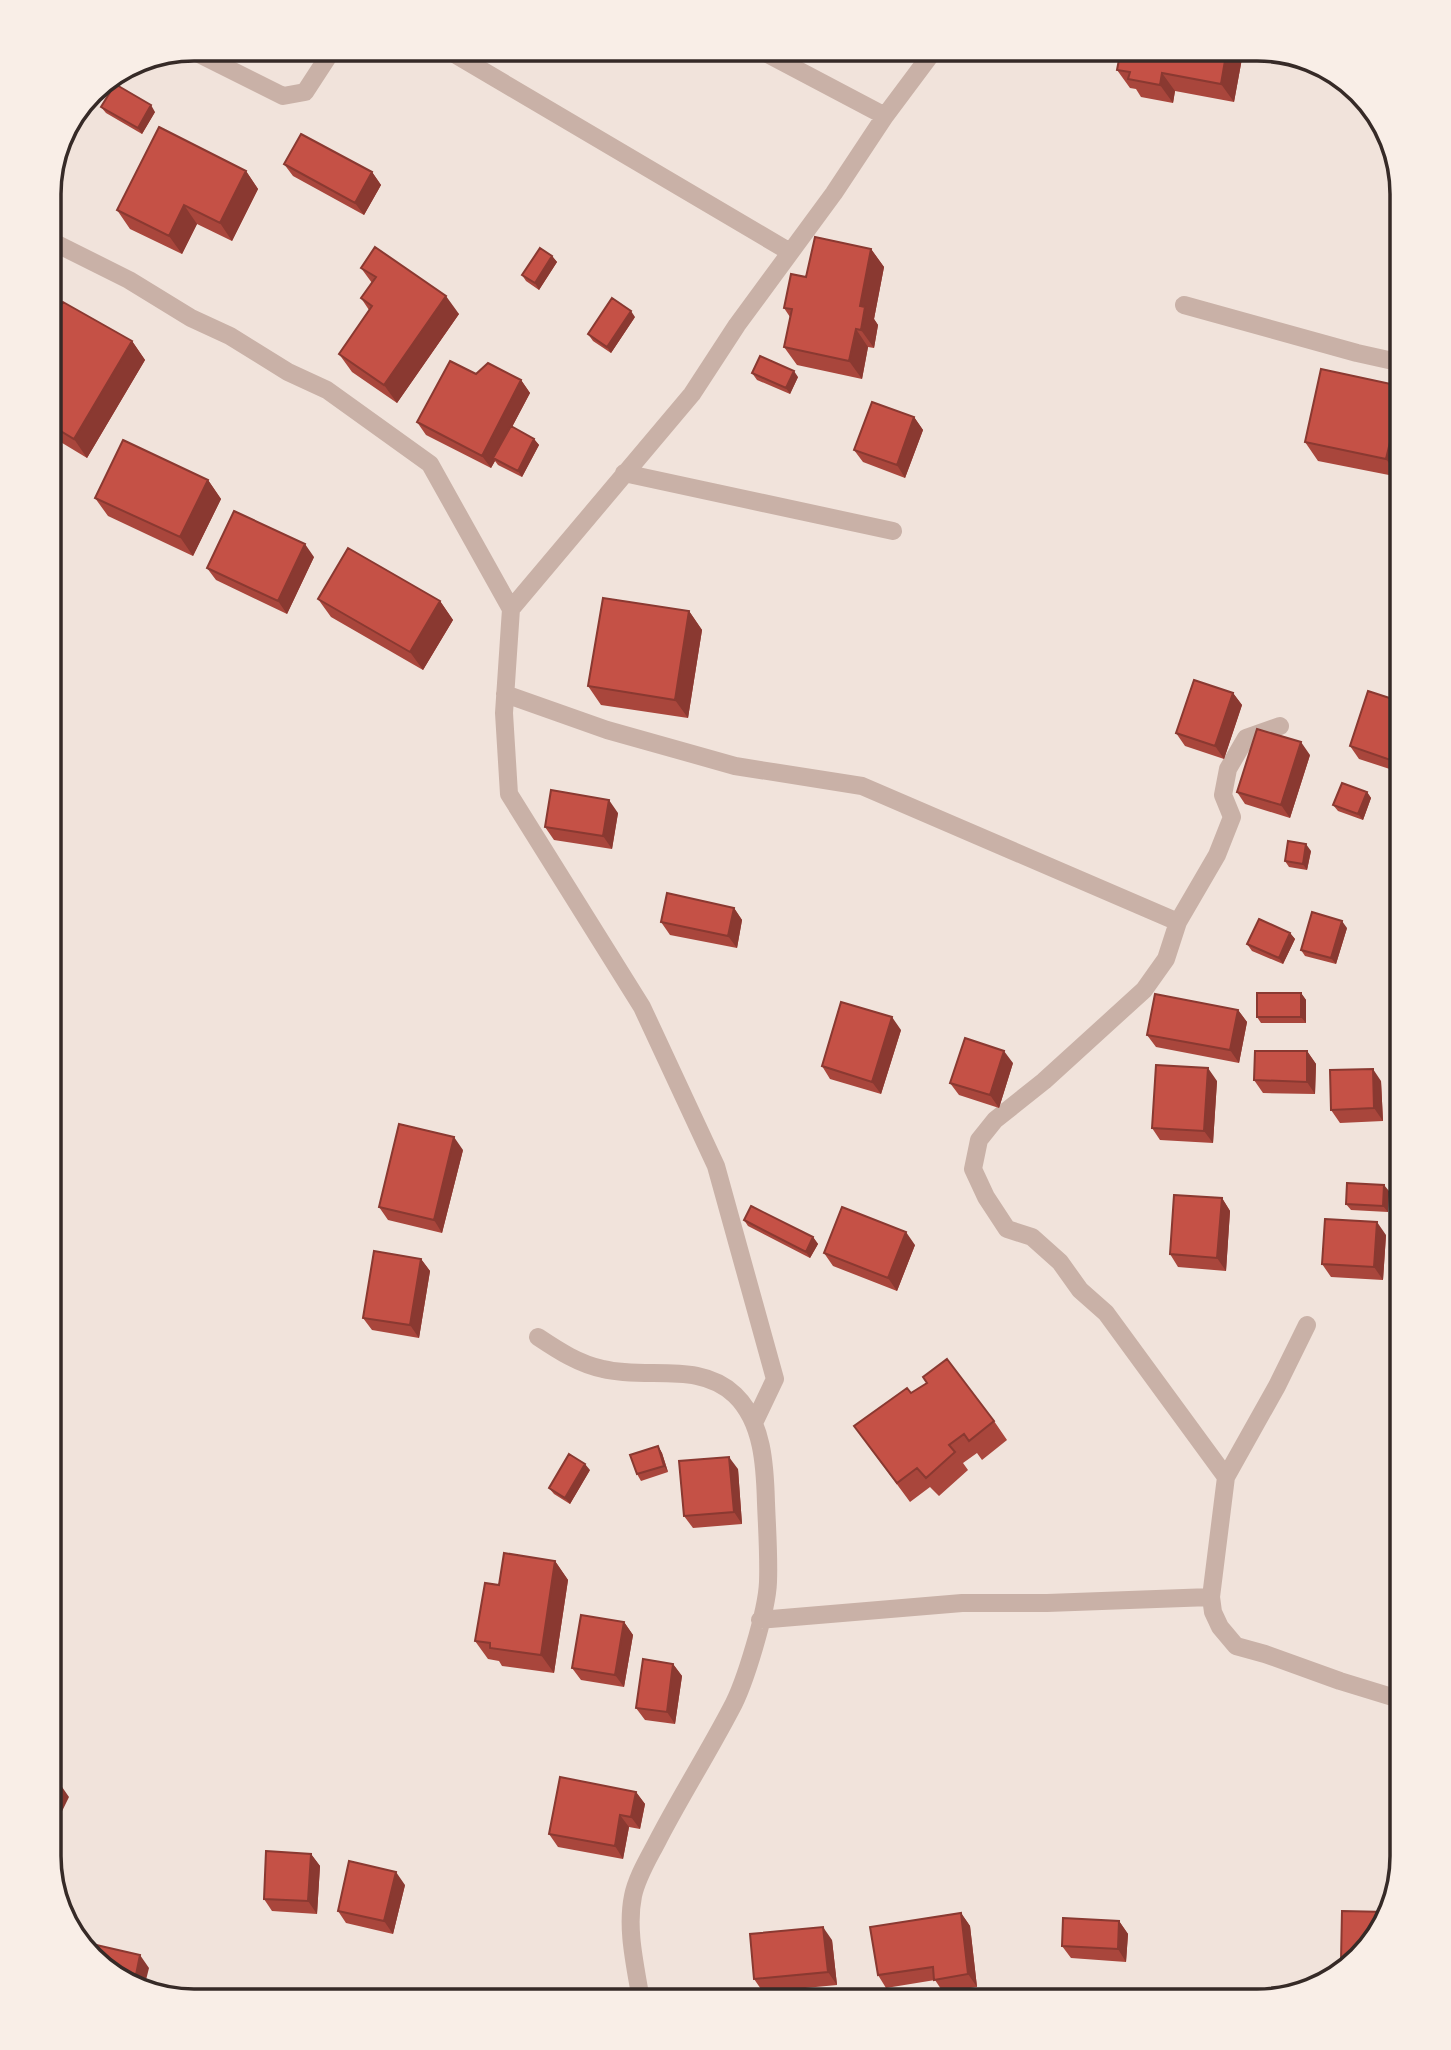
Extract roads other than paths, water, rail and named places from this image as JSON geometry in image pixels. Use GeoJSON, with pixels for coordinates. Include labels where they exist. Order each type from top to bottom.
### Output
{"type":"FeatureCollection","features":[{"type":"Feature","properties":{"kind":"street"},"geometry":{"type":"LineString","coordinates":[[215,62],[283,96],[305,93],[325,62]]}},
{"type":"Feature","properties":{"kind":"street"},"geometry":{"type":"LineString","coordinates":[[468,62],[790,252]]}},
{"type":"Feature","properties":{"kind":"street"},"geometry":{"type":"LineString","coordinates":[[783,62],[885,116]]}},
{"type":"Feature","properties":{"kind":"street"},"geometry":{"type":"LineString","coordinates":[[510,610],[692,394],[737,325],[925,62]]}},
{"type":"Feature","properties":{"kind":"street"},"geometry":{"type":"LineString","coordinates":[[62,246],[129,279],[191,318],[230,336],[288,372],[327,390],[430,464],[510,610],[505,694],[509,794],[642,1007],[716,1166],[775,1379],[755,1421]]}},
{"type":"Feature","properties":{"kind":"street"},"geometry":{"type":"LineString","coordinates":[[1184,304],[1390,360]]}},
{"type":"Feature","properties":{"kind":"street"},"geometry":{"type":"LineString","coordinates":[[624,473],[893,531]]}},
{"type":"Feature","properties":{"kind":"street"},"geometry":{"type":"LineString","coordinates":[[505,694],[607,730],[736,766],[862,786],[1178,922]]}},
{"type":"Feature","properties":{"kind":"street"},"geometry":{"type":"LineString","coordinates":[[1226,1477],[1106,1313],[1080,1290],[1060,1262],[1032,1237],[1007,1229],[986,1197],[973,1169],[979,1140],[995,1121],[1044,1081],[1144,990],[1166,959],[1178,922],[1217,855],[1232,817],[1223,795],[1227,769],[1246,738],[1280,726]]}},
{"type":"Feature","properties":{"kind":"street"},"geometry":{"type":"LineString","coordinates":[[1307,1325],[1277,1386],[1226,1477],[1211,1597],[1213,1612],[1220,1627],[1236,1646],[1390,1696]]}},
{"type":"Feature","properties":{"kind":"street"},"geometry":{"type":"LineString","coordinates":[[538,1337],[568,1357],[604,1369],[647,1374],[693,1374],[719,1382],[737,1396],[755,1421],[766,1474],[768,1585],[760,1620],[733,1706],[643,1868],[633,1895],[631,1924],[639,1988]]}},
{"type":"Feature","properties":{"kind":"street"},"geometry":{"type":"LineString","coordinates":[[760,1620],[962,1604],[1046,1604],[1211,1597]]}}]}
